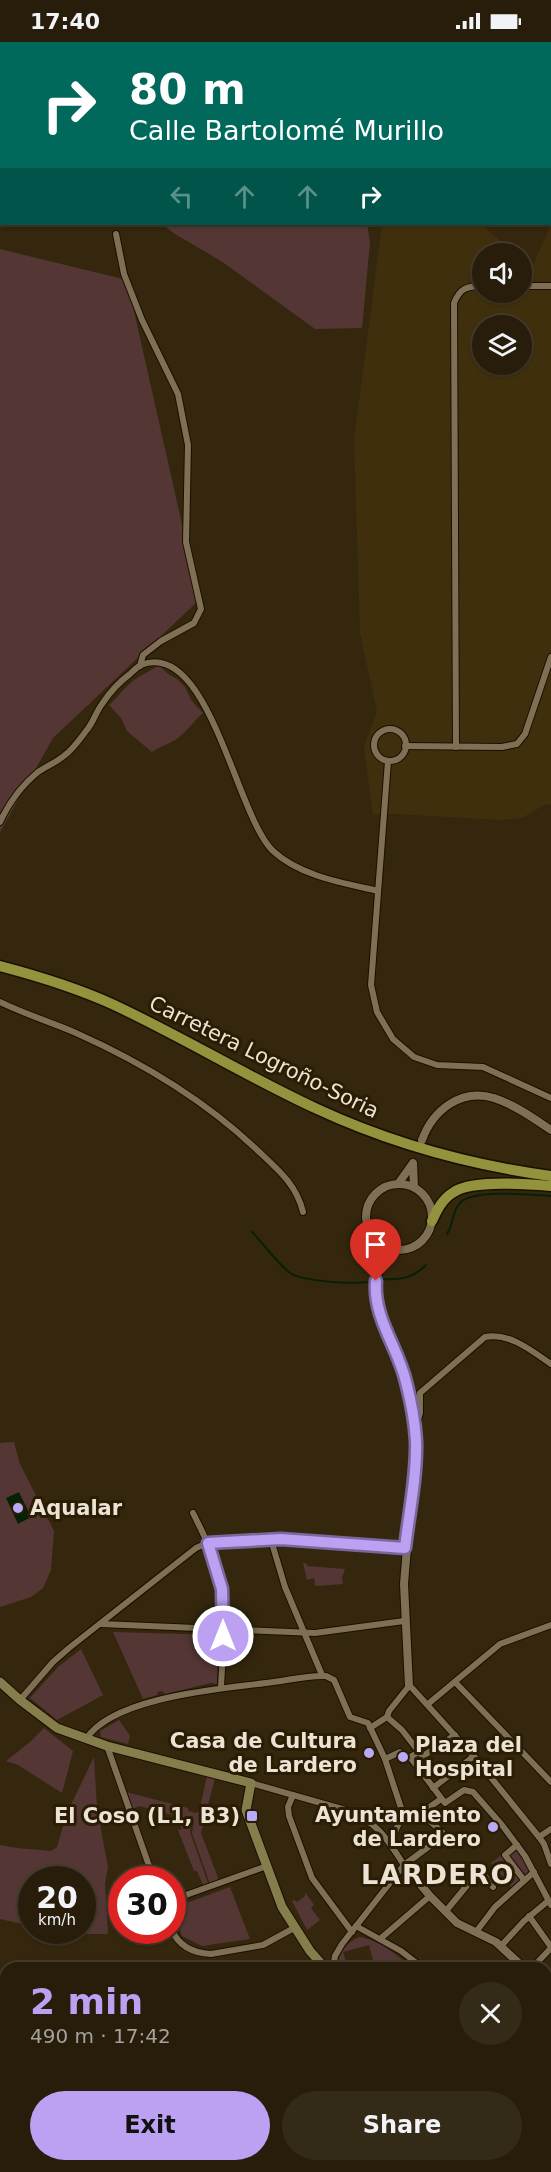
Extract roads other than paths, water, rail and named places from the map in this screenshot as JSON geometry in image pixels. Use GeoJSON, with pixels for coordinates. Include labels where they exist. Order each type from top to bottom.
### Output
{"type":"FeatureCollection","features":[{"type":"Feature","properties":{"kind":"highway","name":"Carretera Logroño-Soria"},"geometry":{"type":"LineString","coordinates":[[0,966],[57,982],[110,1003],[279,1090],[371,1132],[488,1166],[551,1176]]}},
{"type":"Feature","properties":{"kind":"highway"},"geometry":{"type":"LineString","coordinates":[[432,1221],[443,1201],[462,1187],[551,1186]]}},
{"type":"Feature","properties":{"kind":"main road"},"geometry":{"type":"LineString","coordinates":[[0,1682],[57,1728],[107,1746],[251,1783],[246,1810],[282,1907],[294,1928],[318,1960]]}},
{"type":"Feature","properties":{"kind":"street"},"geometry":{"type":"LineString","coordinates":[[116,234],[124,274],[142,320],[178,394],[189,445],[186,542],[201,609],[194,623],[143,655],[140,666]]}},
{"type":"Feature","properties":{"kind":"street"},"geometry":{"type":"LineString","coordinates":[[456,747],[453,303],[463,289],[472,286]]}},
{"type":"Feature","properties":{"kind":"street"},"geometry":{"type":"LineString","coordinates":[[532,286],[551,286]]}},
{"type":"Feature","properties":{"kind":"street"},"geometry":{"type":"LineString","coordinates":[[405,746],[502,747],[511,746],[521,740],[551,657]]}},
{"type":"Feature","properties":{"kind":"street"},"geometry":{"type":"LineString","coordinates":[[0,822],[9,802],[38,772],[66,755],[88,728],[118,683],[140,666],[158,662],[176,669],[194,686],[209,712],[245,804],[259,833],[272,850],[291,865],[331,880],[378,891]]}},
{"type":"Feature","properties":{"kind":"street"},"geometry":{"type":"LineString","coordinates":[[393,729],[402,735],[405,746],[398,759],[388,761],[378,756],[374,746],[375,740],[382,731],[393,729]]}},
{"type":"Feature","properties":{"kind":"street"},"geometry":{"type":"LineString","coordinates":[[388,761],[370,986],[376,1012],[393,1039],[414,1057],[437,1065],[483,1067],[551,1098]]}},
{"type":"Feature","properties":{"kind":"street"},"geometry":{"type":"LineString","coordinates":[[0,1002],[74,1032],[113,1051],[160,1076],[203,1105],[251,1144],[287,1178],[298,1195],[303,1212]]}},
{"type":"Feature","properties":{"kind":"street"},"geometry":{"type":"LineString","coordinates":[[422,1140],[435,1116],[448,1104],[476,1095],[492,1097],[508,1104],[551,1130]]}},
{"type":"Feature","properties":{"kind":"street"},"geometry":{"type":"LineString","coordinates":[[398,1184],[415,1159],[414,1187]]}},
{"type":"Feature","properties":{"kind":"street"},"geometry":{"type":"LineString","coordinates":[[377,1241],[392,1248],[407,1249],[418,1244],[427,1235],[432,1221],[430,1205],[424,1194],[414,1187],[398,1184],[386,1186],[377,1192],[368,1207],[368,1226],[377,1241],[380,1263],[376,1281],[376,1303],[379,1315],[402,1366],[414,1429],[416,1454],[405,1548],[404,1621],[409,1686],[474,1756],[539,1837],[551,1864]]}},
{"type":"Feature","properties":{"kind":"street"},"geometry":{"type":"LineString","coordinates":[[380,1263],[392,1248]]}},
{"type":"Feature","properties":{"kind":"street"},"geometry":{"type":"LineString","coordinates":[[414,1429],[420,1413],[420,1393],[485,1337],[498,1335],[508,1337],[551,1364]]}},
{"type":"Feature","properties":{"kind":"street"},"geometry":{"type":"LineString","coordinates":[[193,1513],[208,1543],[222,1589],[224,1629],[221,1688]]}},
{"type":"Feature","properties":{"kind":"street"},"geometry":{"type":"LineString","coordinates":[[20,1700],[53,1662],[196,1548],[208,1543],[272,1540],[405,1548]]}},
{"type":"Feature","properties":{"kind":"street"},"geometry":{"type":"LineString","coordinates":[[272,1540],[285,1587],[322,1676]]}},
{"type":"Feature","properties":{"kind":"street"},"geometry":{"type":"LineString","coordinates":[[100,1624],[322,1633],[404,1621]]}},
{"type":"Feature","properties":{"kind":"street"},"geometry":{"type":"LineString","coordinates":[[428,1704],[500,1644],[551,1625]]}},
{"type":"Feature","properties":{"kind":"street"},"geometry":{"type":"LineString","coordinates":[[86,1739],[92,1730],[102,1723],[134,1708],[170,1698],[221,1688],[322,1676],[334,1680],[350,1717],[368,1723],[385,1759],[403,1814],[395,1832],[388,1840]]}},
{"type":"Feature","properties":{"kind":"street"},"geometry":{"type":"LineString","coordinates":[[455,1682],[551,1782]]}},
{"type":"Feature","properties":{"kind":"street"},"geometry":{"type":"LineString","coordinates":[[371,1730],[387,1717],[389,1711],[409,1686]]}},
{"type":"Feature","properties":{"kind":"street"},"geometry":{"type":"LineString","coordinates":[[387,1717],[402,1730],[423,1756],[455,1735]]}},
{"type":"Feature","properties":{"kind":"street"},"geometry":{"type":"LineString","coordinates":[[107,1746],[149,1866]]}},
{"type":"Feature","properties":{"kind":"street"},"geometry":{"type":"LineString","coordinates":[[385,1759],[400,1752],[403,1757],[410,1757],[419,1752]]}},
{"type":"Feature","properties":{"kind":"street"},"geometry":{"type":"LineString","coordinates":[[433,1788],[474,1756]]}},
{"type":"Feature","properties":{"kind":"street"},"geometry":{"type":"LineString","coordinates":[[410,1757],[443,1801]]}},
{"type":"Feature","properties":{"kind":"street"},"geometry":{"type":"LineString","coordinates":[[251,1783],[350,1810],[373,1823],[430,1896],[461,1926],[489,1937],[518,1962]]}},
{"type":"Feature","properties":{"kind":"street"},"geometry":{"type":"LineString","coordinates":[[421,1813],[464,1790],[471,1790],[518,1846],[534,1872],[549,1903],[529,1916],[501,1946]]}},
{"type":"Feature","properties":{"kind":"street"},"geometry":{"type":"LineString","coordinates":[[293,1795],[288,1812],[312,1878],[354,1929],[401,1950],[416,1962]]}},
{"type":"Feature","properties":{"kind":"street"},"geometry":{"type":"LineString","coordinates":[[334,1962],[337,1952],[404,1865],[444,1834],[421,1813],[403,1814]]}},
{"type":"Feature","properties":{"kind":"street"},"geometry":{"type":"LineString","coordinates":[[539,1837],[551,1829]]}},
{"type":"Feature","properties":{"kind":"street"},"geometry":{"type":"LineString","coordinates":[[518,1846],[505,1855],[524,1880]]}},
{"type":"Feature","properties":{"kind":"street"},"geometry":{"type":"LineString","coordinates":[[186,1895],[267,1866]]}},
{"type":"Feature","properties":{"kind":"street"},"geometry":{"type":"LineString","coordinates":[[446,1911],[469,1883],[482,1872],[494,1887]]}},
{"type":"Feature","properties":{"kind":"street"},"geometry":{"type":"LineString","coordinates":[[476,1932],[495,1907],[534,1872]]}},
{"type":"Feature","properties":{"kind":"street"},"geometry":{"type":"LineString","coordinates":[[380,1939],[430,1896]]}},
{"type":"Feature","properties":{"kind":"street"},"geometry":{"type":"LineString","coordinates":[[529,1916],[551,1948],[538,1962]]}},
{"type":"Feature","properties":{"kind":"street"},"geometry":{"type":"LineString","coordinates":[[181,1944],[196,1951],[212,1954],[263,1946],[294,1928]]}},
{"type":"Feature","properties":{"kind":"waterway"},"geometry":{"type":"LineString","coordinates":[[447,1234],[459,1204],[466,1199],[488,1194],[551,1196]]}},
{"type":"Feature","properties":{"kind":"waterway"},"geometry":{"type":"LineString","coordinates":[[252,1232],[290,1273],[297,1276],[328,1282],[369,1282]]}},
{"type":"Feature","properties":{"kind":"waterway"},"geometry":{"type":"LineString","coordinates":[[383,1279],[406,1277],[426,1265]]}},
{"type":"Feature","properties":{"kind":"place","name":"Aqualar"},"geometry":{"type":"Point","coordinates":[18,1508]}},
{"type":"Feature","properties":{"kind":"place","name":"Casa de Cultura de Lardero"},"geometry":{"type":"Point","coordinates":[369,1753]}},
{"type":"Feature","properties":{"kind":"place","name":"Plaza del Hospital"},"geometry":{"type":"Point","coordinates":[403,1757]}},
{"type":"Feature","properties":{"kind":"place","name":"El Coso (L1, B3)"},"geometry":{"type":"Point","coordinates":[252,1816]}},
{"type":"Feature","properties":{"kind":"place","name":"Ayuntamiento de Lardero"},"geometry":{"type":"Point","coordinates":[493,1827]}},
{"type":"Feature","properties":{"kind":"district","name":"LARDERO"},"geometry":{"type":"Point","coordinates":[438,1874]}}]}
